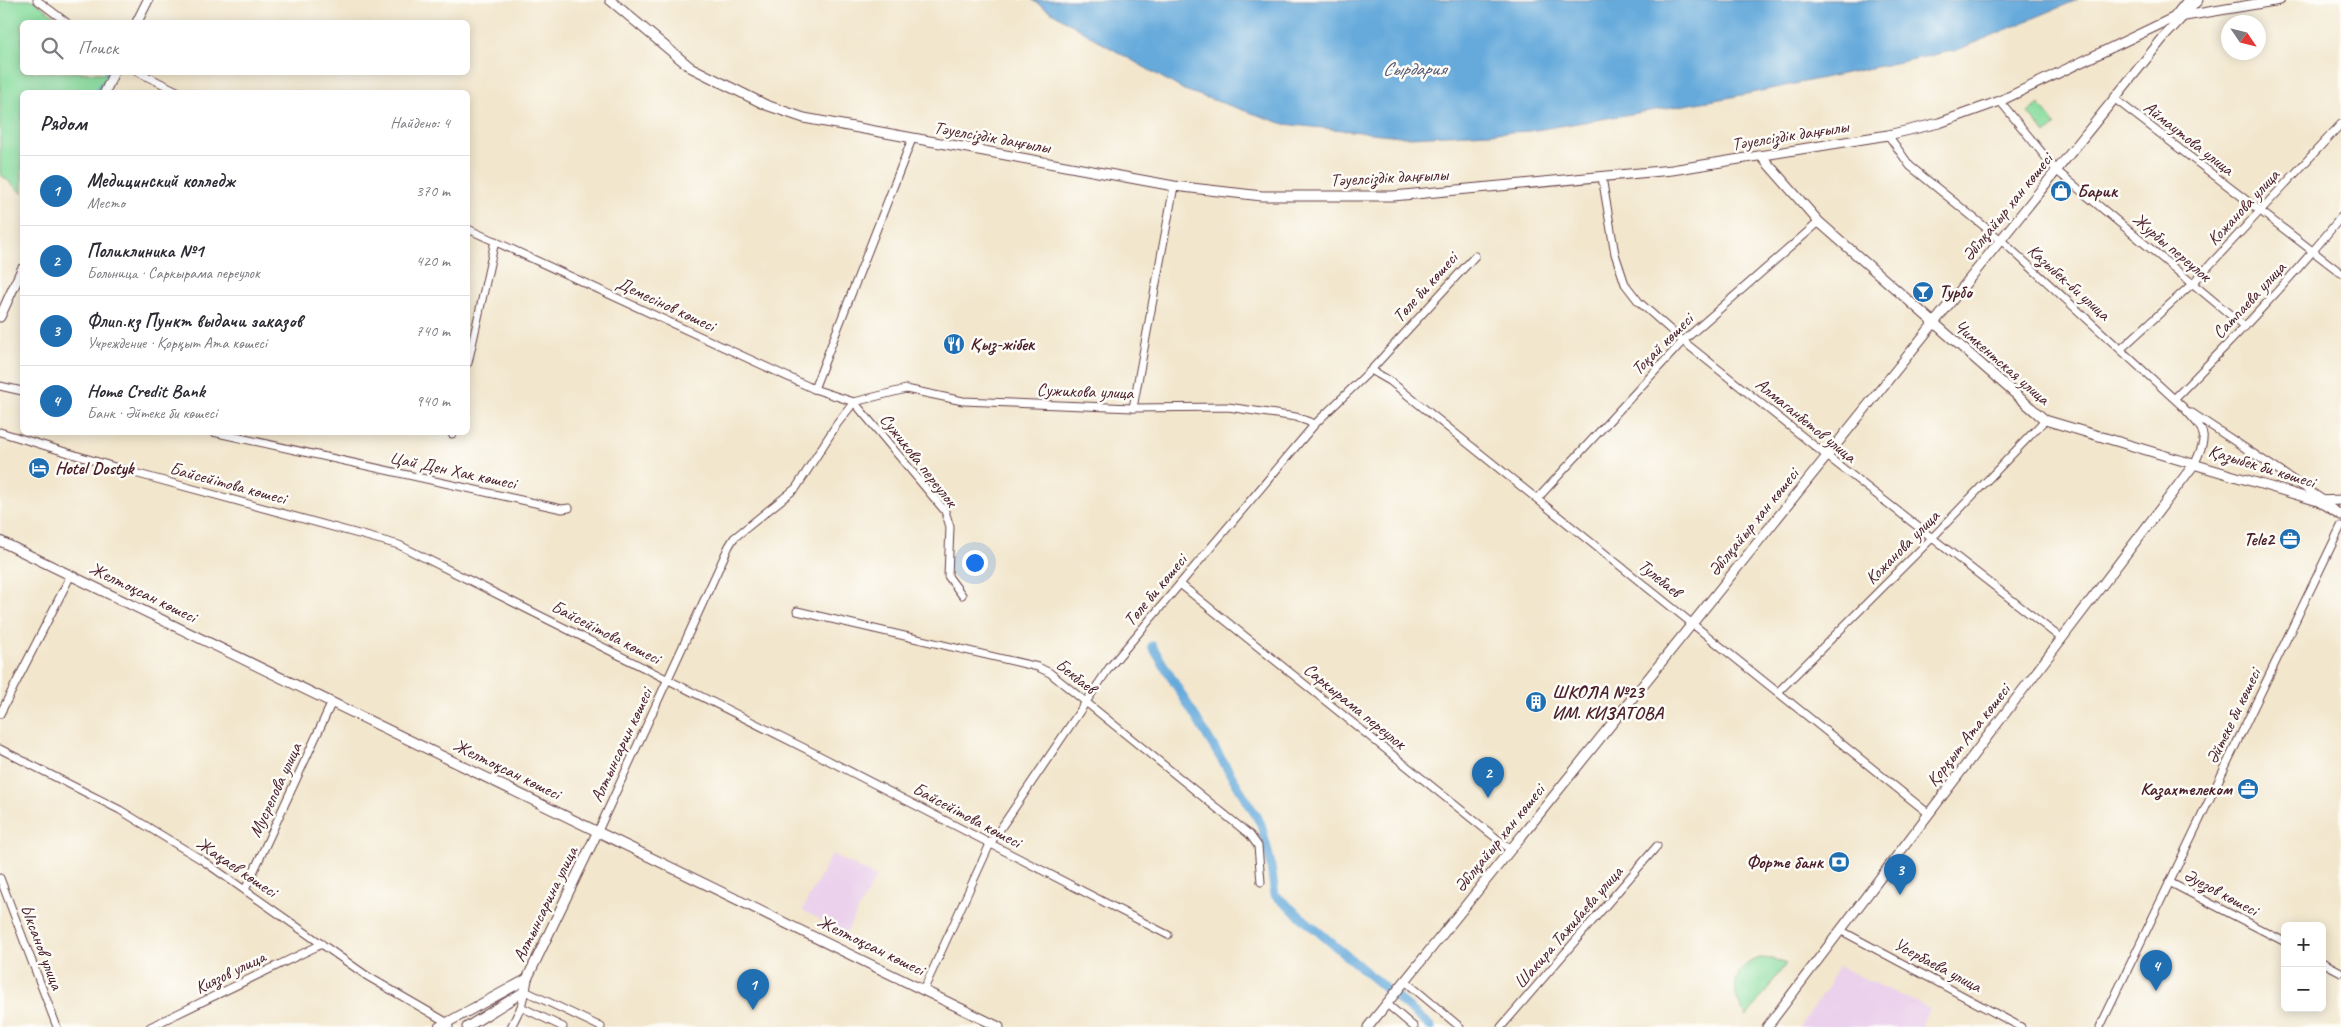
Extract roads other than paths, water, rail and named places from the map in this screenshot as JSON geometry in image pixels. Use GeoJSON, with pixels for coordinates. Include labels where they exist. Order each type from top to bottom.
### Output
{"type":"FeatureCollection","features":[{"type":"Feature","properties":{"kind":"street"},"geometry":{"type":"LineString","coordinates":[[37,0],[63,20]]}},
{"type":"Feature","properties":{"kind":"street"},"geometry":{"type":"LineString","coordinates":[[138,20],[148,0]]}},
{"type":"Feature","properties":{"kind":"street","name":"Тәуелсіздік даңғылы"},"geometry":{"type":"LineString","coordinates":[[610,0],[690,67],[766,105],[804,118],[1174,186],[1262,196],[1393,196],[1602,177],[1672,170],[1888,136],[1939,123],[2000,100],[2173,18],[2280,0]]}},
{"type":"Feature","properties":{"kind":"street"},"geometry":{"type":"LineString","coordinates":[[2163,38],[2173,18],[2188,0]]}},
{"type":"Feature","properties":{"kind":"street"},"geometry":{"type":"LineString","coordinates":[[2163,38],[2198,0]]}},
{"type":"Feature","properties":{"kind":"street","name":"Әбілқайыр хан көшесі"},"geometry":{"type":"LineString","coordinates":[[1368,1027],[2163,38]]}},
{"type":"Feature","properties":{"kind":"street"},"geometry":{"type":"LineString","coordinates":[[106,90],[113,75]]}},
{"type":"Feature","properties":{"kind":"street"},"geometry":{"type":"LineString","coordinates":[[144,75],[175,90]]}},
{"type":"Feature","properties":{"kind":"street","name":"Аймаутова улица"},"geometry":{"type":"LineString","coordinates":[[2115,99],[2341,273]]}},
{"type":"Feature","properties":{"kind":"street","name":"Журбы переулок"},"geometry":{"type":"LineString","coordinates":[[2000,100],[2057,171],[2245,327]]}},
{"type":"Feature","properties":{"kind":"street","name":"Кожанова улица"},"geometry":{"type":"LineString","coordinates":[[2121,349],[2193,284],[2341,124]]}},
{"type":"Feature","properties":{"kind":"street","name":"Казыбек-би улица"},"geometry":{"type":"LineString","coordinates":[[1888,136],[1910,166],[2001,240],[2175,398],[2201,427],[2204,435],[2204,444],[2195,463]]}},
{"type":"Feature","properties":{"kind":"street"},"geometry":{"type":"LineString","coordinates":[[814,389],[912,139]]}},
{"type":"Feature","properties":{"kind":"street","name":"Чимкентская улица"},"geometry":{"type":"LineString","coordinates":[[1762,157],[1819,222],[1933,324],[2045,420],[2195,463]]}},
{"type":"Feature","properties":{"kind":"street","name":"Алмаганбетов улица"},"geometry":{"type":"LineString","coordinates":[[1602,177],[1615,254],[1624,284],[1639,302],[1683,341],[1827,456],[2062,639]]}},
{"type":"Feature","properties":{"kind":"street"},"geometry":{"type":"LineString","coordinates":[[1133,408],[1174,186]]}},
{"type":"Feature","properties":{"kind":"street","name":"Сатпаева улица"},"geometry":{"type":"LineString","coordinates":[[2175,398],[2245,327],[2313,253],[2341,217]]}},
{"type":"Feature","properties":{"kind":"street","name":"Тоқай көшесі"},"geometry":{"type":"LineString","coordinates":[[1538,498],[1683,341],[1819,222]]}},
{"type":"Feature","properties":{"kind":"street","name":"Демесінов көшесі"},"geometry":{"type":"LineString","coordinates":[[470,230],[814,389],[854,402]]}},
{"type":"Feature","properties":{"kind":"street"},"geometry":{"type":"LineString","coordinates":[[470,354],[495,241]]}},
{"type":"Feature","properties":{"kind":"street","name":"Төле би көшесі"},"geometry":{"type":"LineString","coordinates":[[924,989],[990,844],[1109,668],[1315,424],[1371,370],[1475,256]]}},
{"type":"Feature","properties":{"kind":"street"},"geometry":{"type":"LineString","coordinates":[[0,317],[20,273]]}},
{"type":"Feature","properties":{"kind":"street","name":"Тулебаев"},"geometry":{"type":"LineString","coordinates":[[1371,370],[1390,381],[1538,498],[1928,813]]}},
{"type":"Feature","properties":{"kind":"street"},"geometry":{"type":"LineString","coordinates":[[0,386],[20,391]]}},
{"type":"Feature","properties":{"kind":"street","name":"Сужикова улица"},"geometry":{"type":"LineString","coordinates":[[854,402],[906,389],[963,401],[1133,408],[1228,407],[1296,417],[1315,424]]}},
{"type":"Feature","properties":{"kind":"street","name":"Сужикова переулок"},"geometry":{"type":"LineString","coordinates":[[854,402],[945,512],[950,527],[948,576],[962,595]]}},
{"type":"Feature","properties":{"kind":"street","name":"Алтынсарин көшесі"},"geometry":{"type":"LineString","coordinates":[[598,831],[734,538],[796,488],[837,424],[854,402]]}},
{"type":"Feature","properties":{"kind":"street"},"geometry":{"type":"LineString","coordinates":[[2183,407],[2322,501]]}},
{"type":"Feature","properties":{"kind":"street","name":"Кожанова улица"},"geometry":{"type":"LineString","coordinates":[[1778,692],[1932,538],[2045,420]]}},
{"type":"Feature","properties":{"kind":"street","name":"Байсейітова көшесі"},"geometry":{"type":"LineString","coordinates":[[0,432],[131,472],[399,545],[668,680],[1168,936]]}},
{"type":"Feature","properties":{"kind":"street","name":"Цай Ден Хак көшесі"},"geometry":{"type":"LineString","coordinates":[[227,435],[562,509],[569,508]]}},
{"type":"Feature","properties":{"kind":"street","name":"Қазыбек би көшесі"},"geometry":{"type":"LineString","coordinates":[[2195,463],[2322,501],[2341,500]]}},
{"type":"Feature","properties":{"kind":"street","name":"Қорқыт Ата көшесі"},"geometry":{"type":"LineString","coordinates":[[1767,1027],[2195,463]]}},
{"type":"Feature","properties":{"kind":"street","name":"Қазыбек би көшесі"},"geometry":{"type":"LineString","coordinates":[[2322,501],[2341,515]]}},
{"type":"Feature","properties":{"kind":"street","name":"Әйтеке би көшесі"},"geometry":{"type":"LineString","coordinates":[[2100,1027],[2341,526]]}},
{"type":"Feature","properties":{"kind":"street","name":"Желтоқсан көшесі"},"geometry":{"type":"LineString","coordinates":[[0,541],[999,1027]]}},
{"type":"Feature","properties":{"kind":"street"},"geometry":{"type":"LineString","coordinates":[[0,714],[71,575]]}},
{"type":"Feature","properties":{"kind":"street","name":"Саркырама переулок"},"geometry":{"type":"LineString","coordinates":[[1180,584],[1511,850]]}},
{"type":"Feature","properties":{"kind":"street","name":"Бекбаев"},"geometry":{"type":"LineString","coordinates":[[797,611],[1038,666],[1050,673],[1250,835],[1258,846],[1261,882]]}},
{"type":"Feature","properties":{"kind":"street","name":"Мусрепова улица"},"geometry":{"type":"LineString","coordinates":[[245,890],[332,702]]}},
{"type":"Feature","properties":{"kind":"street","name":"Жақаев көшесі"},"geometry":{"type":"LineString","coordinates":[[0,749],[120,810],[202,860],[366,976],[445,1026]]}},
{"type":"Feature","properties":{"kind":"street","name":"Алтынсарина улица"},"geometry":{"type":"LineString","coordinates":[[525,991],[527,979],[598,831]]}},
{"type":"Feature","properties":{"kind":"street","name":"Шакира Тажибаева улица"},"geometry":{"type":"LineString","coordinates":[[1501,1027],[1657,846]]}},
{"type":"Feature","properties":{"kind":"street","name":"Ыксанов улица"},"geometry":{"type":"LineString","coordinates":[[0,878],[57,1027]]}},
{"type":"Feature","properties":{"kind":"street","name":"Әуезов көшесі"},"geometry":{"type":"LineString","coordinates":[[2169,882],[2281,940]]}},
{"type":"Feature","properties":{"kind":"street","name":"Усербаева улица"},"geometry":{"type":"LineString","coordinates":[[1840,930],[2021,1027]]}},
{"type":"Feature","properties":{"kind":"street","name":"Киязов улица"},"geometry":{"type":"LineString","coordinates":[[150,1027],[322,944]]}},
{"type":"Feature","properties":{"kind":"street"},"geometry":{"type":"LineString","coordinates":[[2326,964],[2341,972]]}},
{"type":"Feature","properties":{"kind":"street"},"geometry":{"type":"LineString","coordinates":[[445,1026],[527,979]]}},
{"type":"Feature","properties":{"kind":"street"},"geometry":{"type":"LineString","coordinates":[[1405,981],[1460,1027]]}},
{"type":"Feature","properties":{"kind":"street"},"geometry":{"type":"LineString","coordinates":[[511,1027],[521,1007],[525,991]]}},
{"type":"Feature","properties":{"kind":"street"},"geometry":{"type":"LineString","coordinates":[[467,1027],[525,991]]}},
{"type":"Feature","properties":{"kind":"street"},"geometry":{"type":"LineString","coordinates":[[525,991],[601,1027]]}},
{"type":"Feature","properties":{"kind":"street"},"geometry":{"type":"LineString","coordinates":[[1387,1004],[1414,1027]]}},
{"type":"Feature","properties":{"kind":"street"},"geometry":{"type":"LineString","coordinates":[[521,1007],[564,1027]]}},
{"type":"Feature","properties":{"kind":"water","name":"Сырдария"},"geometry":{"type":"Polygon","coordinates":[[[1032,0],[2077,0],[1957,50],[1732,97],[1530,131],[1409,137],[1284,124],[1184,90],[1032,0]]]}},
{"type":"Feature","properties":{"kind":"waterway"},"geometry":{"type":"LineString","coordinates":[[97,90],[101,83]]}},
{"type":"Feature","properties":{"kind":"waterway"},"geometry":{"type":"LineString","coordinates":[[1152,646],[1261,824],[1270,860],[1275,895],[1431,1027]]}},
{"type":"Feature","properties":{"kind":"place","name":"Барик"},"geometry":{"type":"Point","coordinates":[2061,191]}},
{"type":"Feature","properties":{"kind":"place","name":"Турбо"},"geometry":{"type":"Point","coordinates":[1923,292]}},
{"type":"Feature","properties":{"kind":"place","name":"Қыз-жібек"},"geometry":{"type":"Point","coordinates":[954,344]}},
{"type":"Feature","properties":{"kind":"place","name":"Hotel Dostyk"},"geometry":{"type":"Point","coordinates":[39,468]}},
{"type":"Feature","properties":{"kind":"place","name":"Tele2"},"geometry":{"type":"Point","coordinates":[2290,539]}},
{"type":"Feature","properties":{"kind":"place","name":"ШКОЛА №23 ИМ. КИЗАТОВА"},"geometry":{"type":"Point","coordinates":[1536,702]}},
{"type":"Feature","properties":{"kind":"place","name":"Казахтелеком"},"geometry":{"type":"Point","coordinates":[2248,789]}},
{"type":"Feature","properties":{"kind":"place","name":"Поликлиника №1"},"geometry":{"type":"Point","coordinates":[1488,798]}},
{"type":"Feature","properties":{"kind":"place","name":"Форте банк"},"geometry":{"type":"Point","coordinates":[1839,862]}},
{"type":"Feature","properties":{"kind":"place","name":"Флип.кз Пункт выдачи заказов"},"geometry":{"type":"Point","coordinates":[1900,895]}},
{"type":"Feature","properties":{"kind":"place","name":"Home Credit Bank"},"geometry":{"type":"Point","coordinates":[2156,991]}},
{"type":"Feature","properties":{"kind":"place","name":"Медицинский колледж"},"geometry":{"type":"Point","coordinates":[753,1010]}}]}
